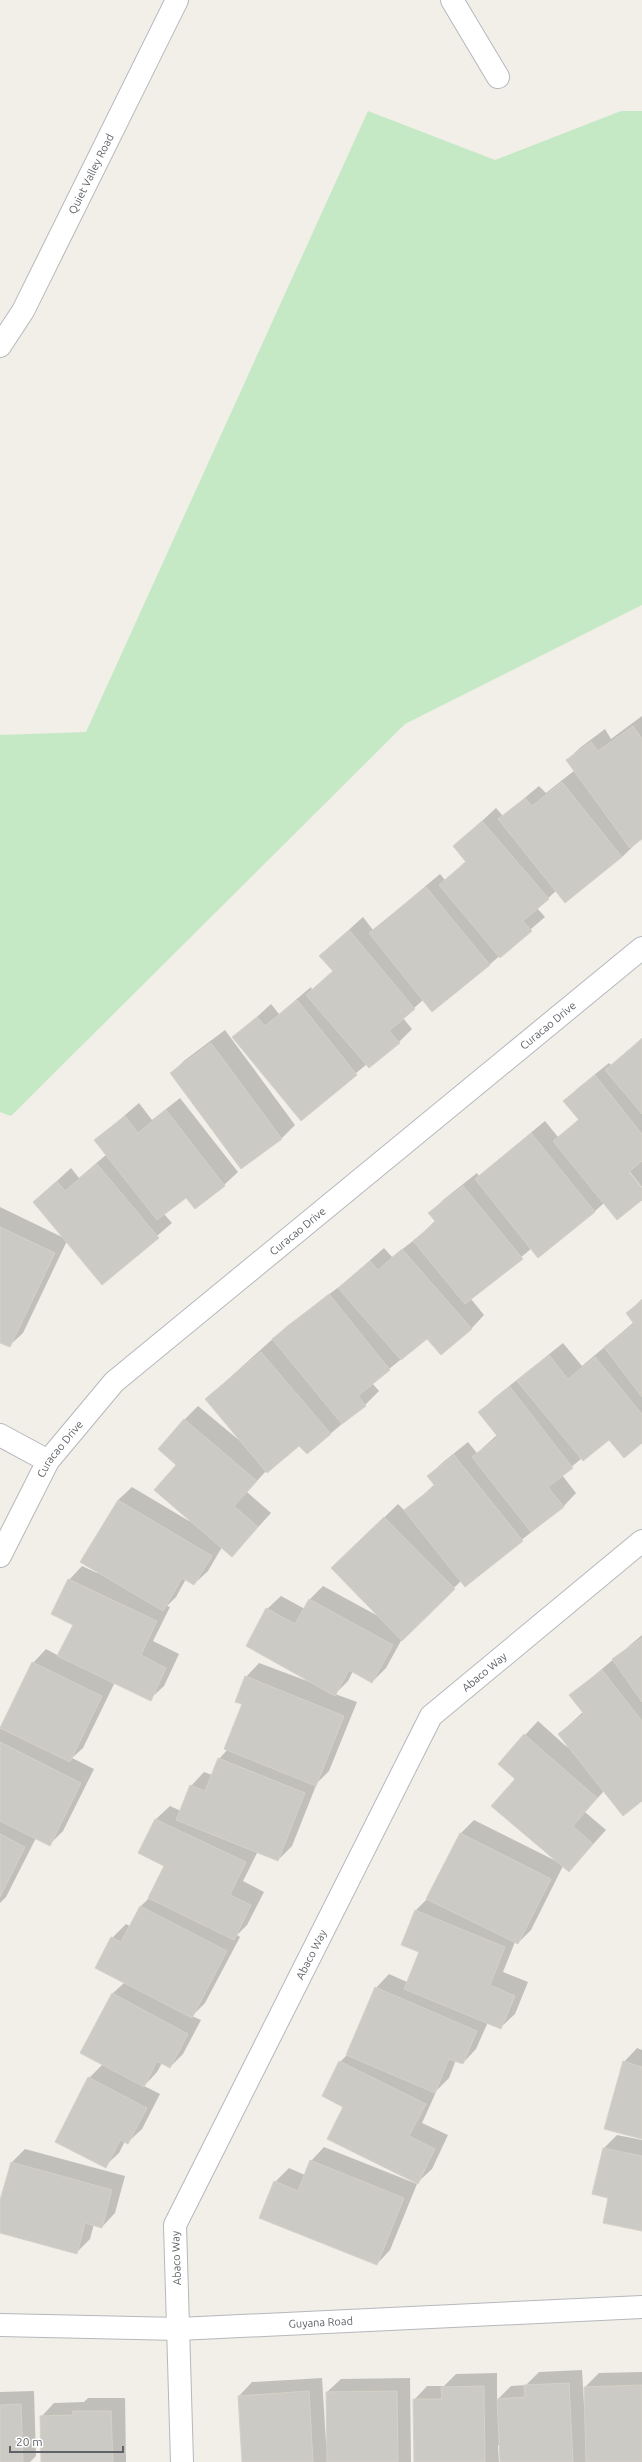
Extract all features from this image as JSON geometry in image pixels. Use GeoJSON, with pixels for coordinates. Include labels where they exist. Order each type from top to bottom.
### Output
{"type":"FeatureCollection","features":[{"type":"Feature","properties":{"kind":"street","name":"Quiet Valley Road"},"geometry":{"type":"LineString","coordinates":[[0,346],[23,310],[177,0]]}},
{"type":"Feature","properties":{"kind":"street"},"geometry":{"type":"LineString","coordinates":[[452,0],[498,77]]}},
{"type":"Feature","properties":{"kind":"street","name":"Curacao Drive"},"geometry":{"type":"LineString","coordinates":[[0,1556],[48,1461],[114,1382],[642,948]]}},
{"type":"Feature","properties":{"kind":"street"},"geometry":{"type":"LineString","coordinates":[[0,1435],[48,1461]]}},
{"type":"Feature","properties":{"kind":"street","name":"Abaco Way"},"geometry":{"type":"LineString","coordinates":[[182,2462],[175,2225],[431,1716],[642,1541]]}},
{"type":"Feature","properties":{"kind":"street","name":"Guyana Road"},"geometry":{"type":"LineString","coordinates":[[0,2325],[179,2329],[642,2307]]}},
{"type":"Feature","properties":{"kind":"green space"},"geometry":{"type":"Polygon","coordinates":[[[368,111],[495,160],[621,111],[642,111],[642,605],[405,724],[11,1116],[0,1112],[0,735],[86,732],[368,111]]]}},
{"type":"Feature","properties":{"kind":"building"},"geometry":{"type":"Polygon","coordinates":[[[633,726],[642,739],[642,839],[630,848],[566,760],[591,742],[598,751],[633,726]]]}},
{"type":"Feature","properties":{"kind":"building"},"geometry":{"type":"Polygon","coordinates":[[[562,782],[622,857],[565,903],[498,819],[525,798],[532,806],[562,782]]]}},
{"type":"Feature","properties":{"kind":"building"},"geometry":{"type":"Polygon","coordinates":[[[482,821],[549,899],[523,921],[532,931],[500,958],[439,885],[466,862],[453,846],[482,821]]]}},
{"type":"Feature","properties":{"kind":"building"},"geometry":{"type":"Polygon","coordinates":[[[426,887],[490,965],[432,1012],[369,933],[426,887]]]}},
{"type":"Feature","properties":{"kind":"building"},"geometry":{"type":"Polygon","coordinates":[[[349,930],[415,1009],[389,1031],[400,1043],[369,1068],[306,995],[333,971],[319,956],[349,930]]]}},
{"type":"Feature","properties":{"kind":"building"},"geometry":{"type":"Polygon","coordinates":[[[297,1000],[357,1075],[301,1121],[232,1037],[257,1017],[265,1026],[297,1000]]]}},
{"type":"Feature","properties":{"kind":"building"},"geometry":{"type":"Polygon","coordinates":[[[642,1039],[642,1114],[605,1070],[642,1039]]]}},
{"type":"Feature","properties":{"kind":"building"},"geometry":{"type":"Polygon","coordinates":[[[211,1043],[282,1139],[241,1169],[170,1073],[211,1043]]]}},
{"type":"Feature","properties":{"kind":"building"},"geometry":{"type":"Polygon","coordinates":[[[595,1075],[642,1134],[642,1161],[629,1172],[642,1188],[642,1200],[617,1220],[553,1141],[579,1120],[563,1101],[595,1075]]]}},
{"type":"Feature","properties":{"kind":"building"},"geometry":{"type":"Polygon","coordinates":[[[166,1110],[225,1186],[195,1209],[186,1198],[157,1220],[94,1140],[125,1116],[138,1133],[166,1110]]]}},
{"type":"Feature","properties":{"kind":"building"},"geometry":{"type":"Polygon","coordinates":[[[531,1133],[595,1212],[538,1258],[475,1179],[531,1133]]]}},
{"type":"Feature","properties":{"kind":"building"},"geometry":{"type":"Polygon","coordinates":[[[97,1164],[159,1238],[102,1285],[33,1202],[57,1181],[65,1191],[97,1164]]]}},
{"type":"Feature","properties":{"kind":"building"},"geometry":{"type":"Polygon","coordinates":[[[463,1186],[523,1259],[465,1304],[413,1241],[436,1222],[428,1213],[463,1186]]]}},
{"type":"Feature","properties":{"kind":"building"},"geometry":{"type":"Polygon","coordinates":[[[0,1227],[55,1253],[10,1347],[0,1343],[0,1227]]]}},
{"type":"Feature","properties":{"kind":"building"},"geometry":{"type":"Polygon","coordinates":[[[402,1249],[472,1329],[441,1355],[427,1339],[401,1360],[338,1288],[370,1261],[378,1270],[402,1249]]]}},
{"type":"Feature","properties":{"kind":"building"},"geometry":{"type":"Polygon","coordinates":[[[329,1294],[390,1370],[358,1396],[366,1406],[342,1424],[272,1339],[329,1294]]]}},
{"type":"Feature","properties":{"kind":"building"},"geometry":{"type":"Polygon","coordinates":[[[642,1301],[642,1397],[604,1347],[634,1324],[626,1313],[642,1301]]]}},
{"type":"Feature","properties":{"kind":"building"},"geometry":{"type":"Polygon","coordinates":[[[261,1352],[331,1434],[307,1454],[299,1446],[267,1473],[205,1399],[261,1352]]]}},
{"type":"Feature","properties":{"kind":"building"},"geometry":{"type":"Polygon","coordinates":[[[549,1355],[568,1379],[595,1357],[642,1414],[642,1443],[624,1458],[609,1440],[583,1461],[517,1381],[549,1355]]]}},
{"type":"Feature","properties":{"kind":"building"},"geometry":{"type":"Polygon","coordinates":[[[510,1387],[573,1468],[548,1487],[564,1507],[531,1532],[472,1457],[498,1437],[478,1412],[510,1387]]]}},
{"type":"Feature","properties":{"kind":"building"},"geometry":{"type":"Polygon","coordinates":[[[184,1419],[257,1481],[234,1506],[258,1527],[232,1557],[154,1490],[176,1465],[158,1449],[184,1419]]]}},
{"type":"Feature","properties":{"kind":"building"},"geometry":{"type":"Polygon","coordinates":[[[454,1455],[523,1541],[465,1587],[404,1510],[435,1486],[427,1476],[454,1455]]]}},
{"type":"Feature","properties":{"kind":"building"},"geometry":{"type":"Polygon","coordinates":[[[118,1500],[212,1556],[194,1585],[182,1578],[163,1611],[80,1562],[118,1500]]]}},
{"type":"Feature","properties":{"kind":"building"},"geometry":{"type":"Polygon","coordinates":[[[384,1517],[455,1589],[402,1641],[331,1568],[384,1517]]]}},
{"type":"Feature","properties":{"kind":"building"},"geometry":{"type":"Polygon","coordinates":[[[68,1579],[157,1621],[141,1655],[166,1668],[151,1701],[57,1656],[73,1625],[51,1614],[68,1579]]]}},
{"type":"Feature","properties":{"kind":"building"},"geometry":{"type":"Polygon","coordinates":[[[309,1599],[393,1645],[372,1683],[349,1670],[335,1696],[246,1646],[266,1608],[295,1624],[309,1599]]]}},
{"type":"Feature","properties":{"kind":"building"},"geometry":{"type":"Polygon","coordinates":[[[642,1638],[642,1702],[612,1659],[642,1638]]]}},
{"type":"Feature","properties":{"kind":"building"},"geometry":{"type":"Polygon","coordinates":[[[32,1662],[102,1696],[70,1762],[0,1728],[32,1662]]]}},
{"type":"Feature","properties":{"kind":"building"},"geometry":{"type":"Polygon","coordinates":[[[602,1670],[642,1721],[642,1801],[623,1816],[558,1734],[584,1714],[569,1695],[602,1670]]]}},
{"type":"Feature","properties":{"kind":"building"},"geometry":{"type":"Polygon","coordinates":[[[245,1676],[344,1716],[316,1786],[224,1749],[242,1704],[235,1702],[245,1676]]]}},
{"type":"Feature","properties":{"kind":"building"},"geometry":{"type":"Polygon","coordinates":[[[524,1734],[597,1798],[573,1826],[593,1844],[569,1872],[491,1806],[515,1779],[498,1764],[524,1734]]]}},
{"type":"Feature","properties":{"kind":"building"},"geometry":{"type":"Polygon","coordinates":[[[0,1742],[81,1783],[50,1846],[0,1821],[0,1742]]]}},
{"type":"Feature","properties":{"kind":"building"},"geometry":{"type":"Polygon","coordinates":[[[218,1758],[305,1793],[278,1861],[176,1820],[190,1785],[205,1791],[218,1758]]]}},
{"type":"Feature","properties":{"kind":"building"},"geometry":{"type":"Polygon","coordinates":[[[155,1819],[246,1862],[230,1895],[251,1905],[234,1940],[148,1898],[164,1866],[138,1853],[155,1819]]]}},
{"type":"Feature","properties":{"kind":"building"},"geometry":{"type":"Polygon","coordinates":[[[460,1833],[551,1879],[518,1944],[426,1899],[460,1833]]]}},
{"type":"Feature","properties":{"kind":"building"},"geometry":{"type":"Polygon","coordinates":[[[0,1834],[25,1847],[0,1897],[0,1834]]]}},
{"type":"Feature","properties":{"kind":"building"},"geometry":{"type":"Polygon","coordinates":[[[140,1906],[227,1951],[192,2018],[95,1968],[111,1937],[121,1942],[140,1906]]]}},
{"type":"Feature","properties":{"kind":"building"},"geometry":{"type":"Polygon","coordinates":[[[415,1910],[505,1947],[490,1985],[515,1996],[501,2029],[404,1989],[419,1952],[401,1945],[415,1910]]]}},
{"type":"Feature","properties":{"kind":"building"},"geometry":{"type":"Polygon","coordinates":[[[375,1987],[477,2031],[463,2064],[449,2059],[435,2093],[346,2055],[375,1987]]]}},
{"type":"Feature","properties":{"kind":"building"},"geometry":{"type":"Polygon","coordinates":[[[112,1993],[188,2034],[170,2068],[157,2061],[144,2087],[80,2053],[112,1993]]]}},
{"type":"Feature","properties":{"kind":"building"},"geometry":{"type":"Polygon","coordinates":[[[339,2061],[426,2104],[409,2136],[435,2149],[418,2184],[327,2139],[343,2107],[322,2096],[339,2061]]]}},
{"type":"Feature","properties":{"kind":"building"},"geometry":{"type":"Polygon","coordinates":[[[623,2061],[642,2067],[642,2139],[604,2129],[623,2061]]]}},
{"type":"Feature","properties":{"kind":"building"},"geometry":{"type":"Polygon","coordinates":[[[88,2077],[147,2108],[128,2144],[120,2140],[106,2168],[55,2142],[88,2077]]]}},
{"type":"Feature","properties":{"kind":"building"},"geometry":{"type":"Polygon","coordinates":[[[603,2148],[642,2156],[642,2231],[603,2223],[608,2198],[592,2194],[603,2148]]]}},
{"type":"Feature","properties":{"kind":"building"},"geometry":{"type":"Polygon","coordinates":[[[310,2160],[404,2198],[377,2265],[259,2218],[274,2181],[298,2191],[310,2160]]]}},
{"type":"Feature","properties":{"kind":"building"},"geometry":{"type":"Polygon","coordinates":[[[11,2162],[112,2190],[102,2228],[85,2223],[77,2254],[0,2233],[0,2200],[11,2162]]]}},
{"type":"Feature","properties":{"kind":"building"},"geometry":{"type":"Polygon","coordinates":[[[569,2383],[573,2462],[500,2462],[497,2399],[525,2397],[524,2385],[569,2383]]]}},
{"type":"Feature","properties":{"kind":"building"},"geometry":{"type":"Polygon","coordinates":[[[642,2385],[642,2462],[586,2462],[584,2387],[642,2385]]]}},
{"type":"Feature","properties":{"kind":"building"},"geometry":{"type":"Polygon","coordinates":[[[484,2386],[485,2462],[414,2462],[413,2399],[442,2399],[441,2387],[484,2386]]]}},
{"type":"Feature","properties":{"kind":"building"},"geometry":{"type":"Polygon","coordinates":[[[309,2391],[313,2462],[242,2462],[238,2396],[309,2391]]]}},
{"type":"Feature","properties":{"kind":"building"},"geometry":{"type":"Polygon","coordinates":[[[397,2391],[398,2462],[327,2462],[326,2392],[397,2391]]]}},
{"type":"Feature","properties":{"kind":"building"},"geometry":{"type":"Polygon","coordinates":[[[21,2404],[23,2462],[0,2462],[0,2405],[21,2404]]]}},
{"type":"Feature","properties":{"kind":"building"},"geometry":{"type":"Polygon","coordinates":[[[73,2411],[111,2411],[113,2462],[41,2462],[40,2416],[73,2415],[73,2411]]]}}]}
